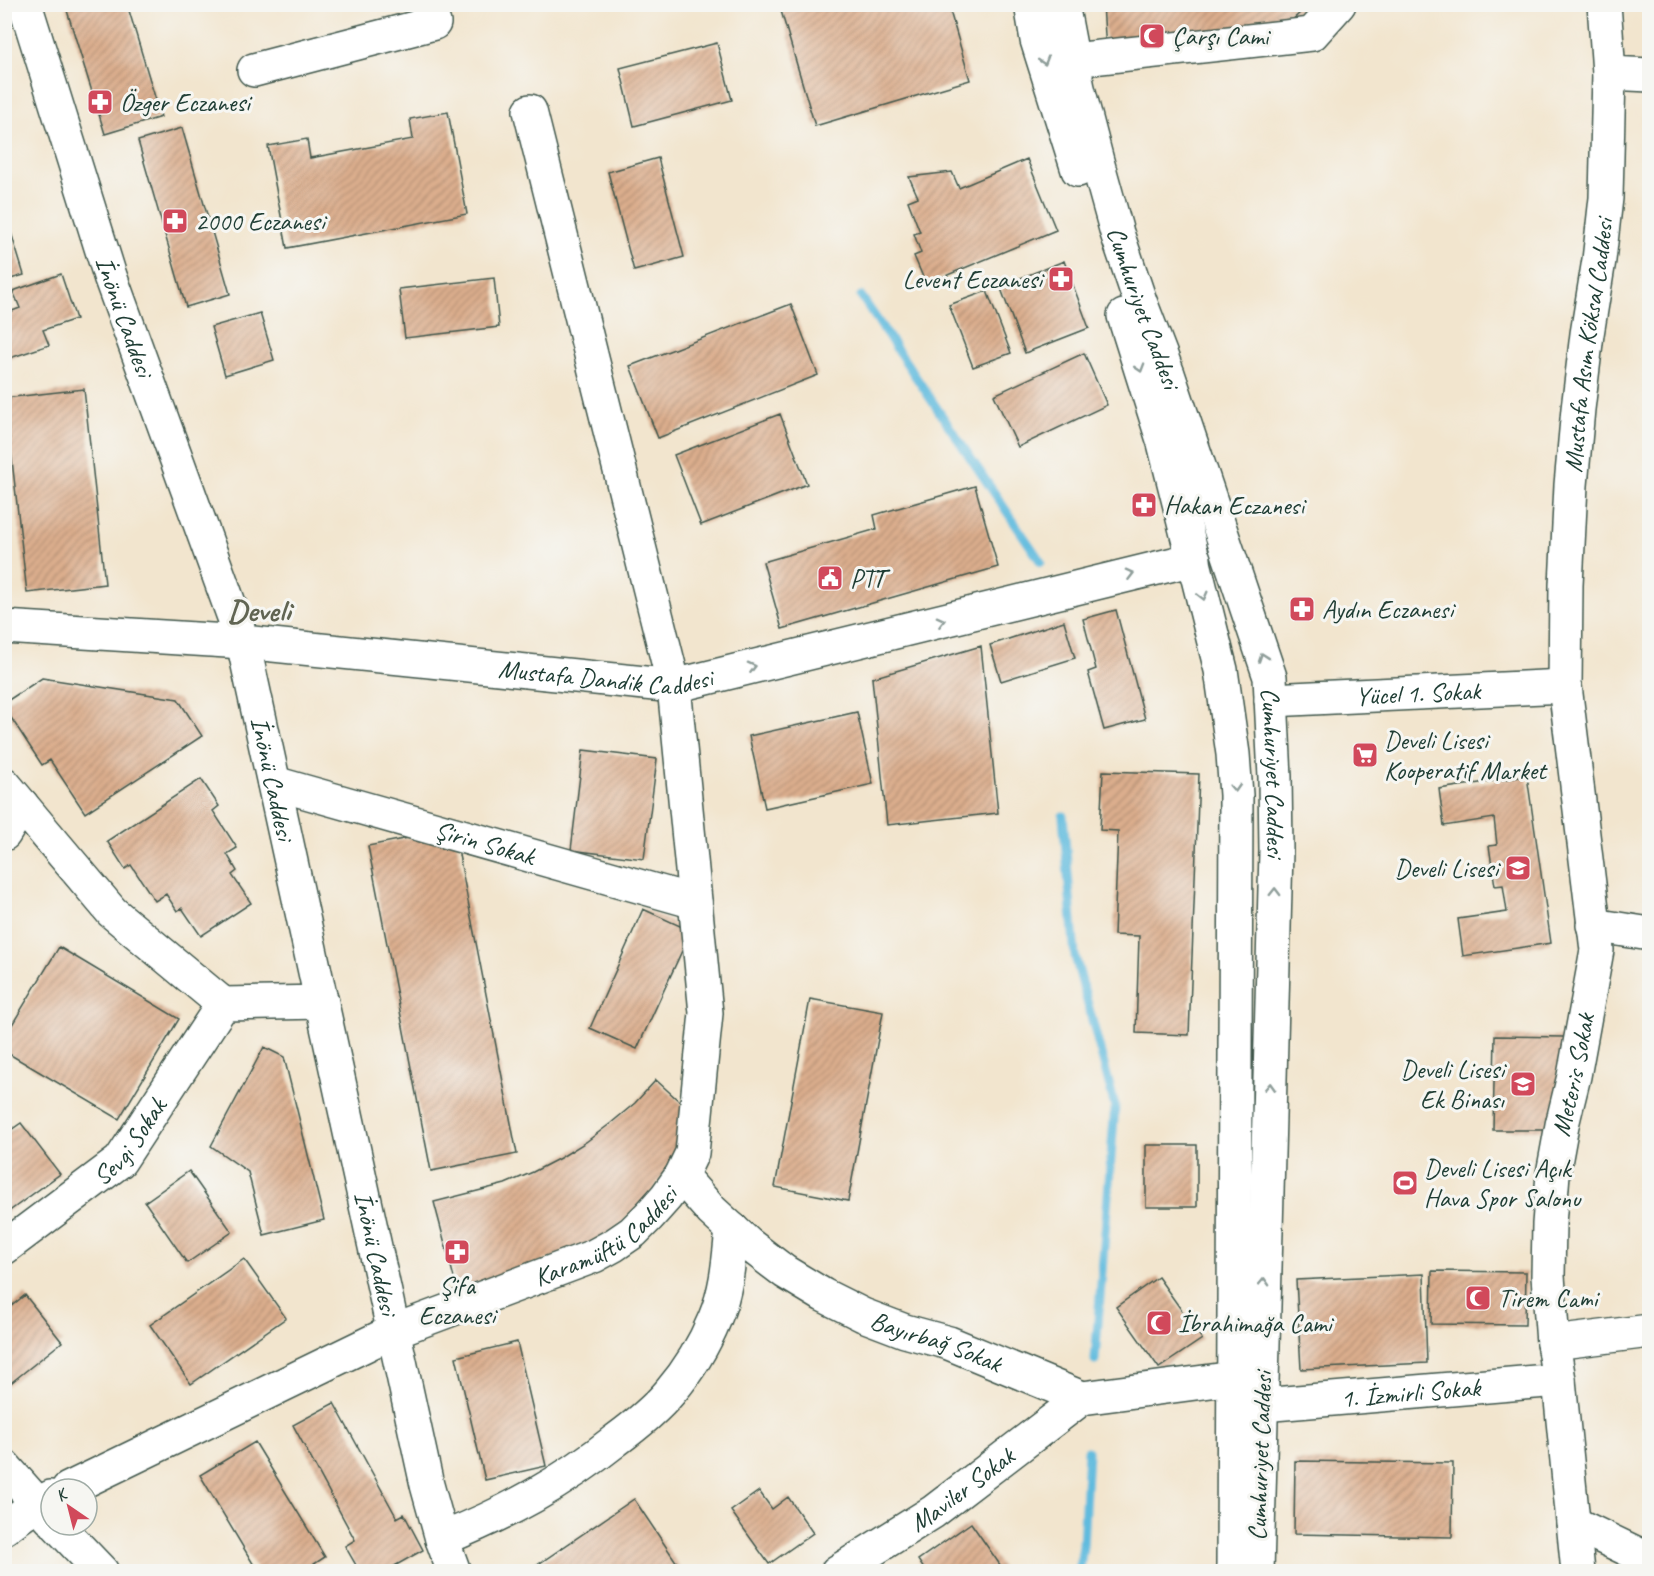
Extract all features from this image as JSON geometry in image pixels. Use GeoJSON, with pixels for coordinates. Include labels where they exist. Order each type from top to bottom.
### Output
{"type":"FeatureCollection","features":[{"type":"Feature","properties":{"kind":"street","name":"İnönü Caddesi"},"geometry":{"type":"LineString","coordinates":[[25,4],[110,276],[243,642],[427,1485],[454,1572]]}},
{"type":"Feature","properties":{"kind":"street"},"geometry":{"type":"LineString","coordinates":[[254,70],[434,23],[426,4]]}},
{"type":"Feature","properties":{"kind":"street","name":"Cumhuriyet Caddesi"},"geometry":{"type":"LineString","coordinates":[[1031,4],[1037,40],[1164,443],[1221,670],[1232,743],[1236,795],[1233,1572]]}},
{"type":"Feature","properties":{"kind":"street","name":"Cumhuriyet Caddesi"},"geometry":{"type":"LineString","coordinates":[[1062,4],[1094,150],[1117,233],[1168,374],[1270,678],[1276,851],[1257,1572]]}},
{"type":"Feature","properties":{"kind":"street"},"geometry":{"type":"LineString","coordinates":[[1073,60],[1312,34],[1339,4]]}},
{"type":"Feature","properties":{"kind":"street","name":"Mustafa Asım Köksal Caddesi"},"geometry":{"type":"LineString","coordinates":[[1565,686],[1566,585],[1571,485],[1606,198],[1608,73],[1604,4]]}},
{"type":"Feature","properties":{"kind":"street"},"geometry":{"type":"LineString","coordinates":[[1608,73],[1650,75]]}},
{"type":"Feature","properties":{"kind":"street","name":"Karamüftü Caddesi"},"geometry":{"type":"LineString","coordinates":[[93,1477],[394,1330],[594,1256],[633,1232],[666,1197],[681,1176],[692,1153],[706,1013],[674,686],[530,111]]}},
{"type":"Feature","properties":{"kind":"street","name":"Mustafa Dandik Caddesi"},"geometry":{"type":"LineString","coordinates":[[4,627],[243,642],[674,686],[1194,559]]}},
{"type":"Feature","properties":{"kind":"street","name":"Yücel 1. Sokak"},"geometry":{"type":"LineString","coordinates":[[1271,700],[1565,686]]}},
{"type":"Feature","properties":{"kind":"street","name":"Meteris Sokak"},"geometry":{"type":"LineString","coordinates":[[1565,686],[1597,950],[1553,1174],[1549,1224],[1548,1276],[1553,1343],[1559,1380],[1578,1572]]}},
{"type":"Feature","properties":{"kind":"street","name":"Şirin Sokak"},"geometry":{"type":"LineString","coordinates":[[274,783],[695,902]]}},
{"type":"Feature","properties":{"kind":"street"},"geometry":{"type":"LineString","coordinates":[[13,795],[112,912],[223,1004],[322,1002]]}},
{"type":"Feature","properties":{"kind":"street"},"geometry":{"type":"LineString","coordinates":[[4,834],[13,795]]}},
{"type":"Feature","properties":{"kind":"street"},"geometry":{"type":"LineString","coordinates":[[1593,925],[1650,934]]}},
{"type":"Feature","properties":{"kind":"street","name":"Sevgi Sokak"},"geometry":{"type":"LineString","coordinates":[[4,1248],[120,1161],[223,1004]]}},
{"type":"Feature","properties":{"kind":"street","name":"Bayırbağ Sokak"},"geometry":{"type":"LineString","coordinates":[[681,1176],[712,1211],[747,1243],[785,1272],[823,1295],[863,1315],[905,1331],[949,1343],[1082,1398],[1234,1378]]}},
{"type":"Feature","properties":{"kind":"street"},"geometry":{"type":"LineString","coordinates":[[442,1539],[483,1523],[560,1481],[634,1426],[670,1393],[688,1369],[716,1316],[724,1288],[732,1229]]}},
{"type":"Feature","properties":{"kind":"street"},"geometry":{"type":"LineString","coordinates":[[1553,1343],[1650,1331]]}},
{"type":"Feature","properties":{"kind":"street","name":"1. İzmirli Sokak"},"geometry":{"type":"LineString","coordinates":[[1261,1405],[1559,1380]]}},
{"type":"Feature","properties":{"kind":"street","name":"Maviler Sokak"},"geometry":{"type":"LineString","coordinates":[[837,1572],[933,1512],[1082,1398]]}},
{"type":"Feature","properties":{"kind":"street"},"geometry":{"type":"LineString","coordinates":[[4,1466],[39,1501]]}},
{"type":"Feature","properties":{"kind":"street"},"geometry":{"type":"LineString","coordinates":[[4,1528],[39,1515]]}},
{"type":"Feature","properties":{"kind":"street"},"geometry":{"type":"LineString","coordinates":[[1573,1522],[1650,1560]]}},
{"type":"Feature","properties":{"kind":"street"},"geometry":{"type":"LineString","coordinates":[[72,1537],[102,1572]]}},
{"type":"Feature","properties":{"kind":"building"},"geometry":{"type":"Polygon","coordinates":[[[65,4],[127,4],[161,117],[105,134],[65,4]]]}},
{"type":"Feature","properties":{"kind":"building"},"geometry":{"type":"Polygon","coordinates":[[[779,4],[948,4],[970,80],[815,126],[779,4]]]}},
{"type":"Feature","properties":{"kind":"building","name":"Çarşı Cami"},"geometry":{"type":"Polygon","coordinates":[[[1103,4],[1310,4],[1291,21],[1106,51],[1103,4]]]}},
{"type":"Feature","properties":{"kind":"building"},"geometry":{"type":"Polygon","coordinates":[[[717,43],[732,100],[634,126],[620,68],[717,43]]]}},
{"type":"Feature","properties":{"kind":"building"},"geometry":{"type":"Polygon","coordinates":[[[448,112],[467,214],[287,248],[268,146],[307,139],[310,158],[413,139],[410,119],[448,112]]]}},
{"type":"Feature","properties":{"kind":"building"},"geometry":{"type":"Polygon","coordinates":[[[182,128],[230,294],[186,307],[138,141],[182,128]]]}},
{"type":"Feature","properties":{"kind":"building"},"geometry":{"type":"Polygon","coordinates":[[[658,158],[684,257],[634,271],[608,172],[658,158]]]}},
{"type":"Feature","properties":{"kind":"building"},"geometry":{"type":"Polygon","coordinates":[[[1027,159],[1056,230],[926,284],[914,256],[921,253],[914,234],[920,232],[908,201],[918,197],[909,177],[952,172],[959,188],[1027,159]]]}},
{"type":"Feature","properties":{"kind":"building"},"geometry":{"type":"Polygon","coordinates":[[[4,216],[6,216],[24,275],[4,281],[4,216]]]}},
{"type":"Feature","properties":{"kind":"building"},"geometry":{"type":"Polygon","coordinates":[[[1064,261],[1089,328],[1025,353],[1000,286],[1064,261]]]}},
{"type":"Feature","properties":{"kind":"building"},"geometry":{"type":"Polygon","coordinates":[[[61,274],[76,319],[43,330],[49,345],[4,360],[4,314],[20,308],[13,291],[61,274]]]}},
{"type":"Feature","properties":{"kind":"building"},"geometry":{"type":"Polygon","coordinates":[[[494,278],[499,327],[405,338],[399,289],[494,278]]]}},
{"type":"Feature","properties":{"kind":"building"},"geometry":{"type":"Polygon","coordinates":[[[987,291],[1011,353],[973,367],[949,305],[987,291]]]}},
{"type":"Feature","properties":{"kind":"building"},"geometry":{"type":"Polygon","coordinates":[[[791,304],[818,375],[658,438],[630,366],[791,304]]]}},
{"type":"Feature","properties":{"kind":"building"},"geometry":{"type":"Polygon","coordinates":[[[260,313],[274,360],[225,375],[211,327],[260,313]]]}},
{"type":"Feature","properties":{"kind":"building"},"geometry":{"type":"Polygon","coordinates":[[[1084,353],[1107,405],[1018,447],[994,395],[1084,353]]]}},
{"type":"Feature","properties":{"kind":"building"},"geometry":{"type":"Polygon","coordinates":[[[84,389],[105,584],[27,593],[5,398],[84,389]]]}},
{"type":"Feature","properties":{"kind":"building"},"geometry":{"type":"Polygon","coordinates":[[[780,414],[807,484],[701,525],[674,455],[780,414]]]}},
{"type":"Feature","properties":{"kind":"building"},"geometry":{"type":"Polygon","coordinates":[[[975,486],[998,567],[782,629],[763,562],[877,529],[874,515],[975,486]]]}},
{"type":"Feature","properties":{"kind":"building"},"geometry":{"type":"Polygon","coordinates":[[[1116,610],[1145,719],[1104,730],[1088,672],[1096,669],[1083,619],[1116,610]]]}},
{"type":"Feature","properties":{"kind":"building"},"geometry":{"type":"Polygon","coordinates":[[[1064,621],[1075,658],[1001,681],[990,645],[1064,621]]]}},
{"type":"Feature","properties":{"kind":"building"},"geometry":{"type":"Polygon","coordinates":[[[981,646],[998,813],[887,825],[872,678],[981,646]]]}},
{"type":"Feature","properties":{"kind":"building"},"geometry":{"type":"Polygon","coordinates":[[[42,678],[178,699],[202,736],[85,813],[50,760],[42,765],[4,707],[4,703],[42,678]]]}},
{"type":"Feature","properties":{"kind":"building"},"geometry":{"type":"Polygon","coordinates":[[[857,712],[873,784],[765,808],[749,736],[857,712]]]}},
{"type":"Feature","properties":{"kind":"building"},"geometry":{"type":"Polygon","coordinates":[[[583,750],[657,759],[644,859],[571,850],[583,750]]]}},
{"type":"Feature","properties":{"kind":"building"},"geometry":{"type":"Polygon","coordinates":[[[1103,771],[1199,774],[1189,1035],[1136,1033],[1139,936],[1114,935],[1118,831],[1100,830],[1103,771]]]}},
{"type":"Feature","properties":{"kind":"building"},"geometry":{"type":"Polygon","coordinates":[[[1527,776],[1551,943],[1463,956],[1458,919],[1507,912],[1503,885],[1495,886],[1489,846],[1497,845],[1494,818],[1444,826],[1439,789],[1527,776]]]}},
{"type":"Feature","properties":{"kind":"building"},"geometry":{"type":"Polygon","coordinates":[[[201,779],[219,806],[213,811],[237,848],[227,854],[237,871],[232,875],[251,903],[201,936],[182,908],[177,911],[166,894],[155,901],[131,865],[125,869],[107,841],[201,779]]]}},
{"type":"Feature","properties":{"kind":"building"},"geometry":{"type":"Polygon","coordinates":[[[454,829],[517,1154],[431,1171],[368,846],[454,829]]]}},
{"type":"Feature","properties":{"kind":"building"},"geometry":{"type":"Polygon","coordinates":[[[643,909],[691,931],[637,1049],[590,1028],[643,909]]]}},
{"type":"Feature","properties":{"kind":"building"},"geometry":{"type":"Polygon","coordinates":[[[59,947],[179,1019],[119,1119],[4,1051],[4,1038],[59,947]]]}},
{"type":"Feature","properties":{"kind":"building"},"geometry":{"type":"Polygon","coordinates":[[[810,999],[883,1012],[848,1201],[775,1187],[810,999]]]}},
{"type":"Feature","properties":{"kind":"building"},"geometry":{"type":"Polygon","coordinates":[[[1495,1036],[1564,1037],[1563,1094],[1545,1130],[1493,1130],[1495,1036]]]}},
{"type":"Feature","properties":{"kind":"building"},"geometry":{"type":"Polygon","coordinates":[[[264,1047],[284,1057],[324,1220],[264,1235],[248,1172],[211,1146],[264,1047]]]}},
{"type":"Feature","properties":{"kind":"building"},"geometry":{"type":"Polygon","coordinates":[[[656,1080],[690,1111],[681,1141],[667,1170],[649,1196],[606,1238],[458,1293],[434,1202],[505,1184],[560,1158],[611,1123],[635,1103],[656,1080]]]}},
{"type":"Feature","properties":{"kind":"building"},"geometry":{"type":"Polygon","coordinates":[[[21,1123],[60,1174],[4,1215],[4,1135],[21,1123]]]}},
{"type":"Feature","properties":{"kind":"building"},"geometry":{"type":"Polygon","coordinates":[[[1146,1145],[1197,1145],[1197,1207],[1146,1207],[1146,1145]]]}},
{"type":"Feature","properties":{"kind":"building"},"geometry":{"type":"Polygon","coordinates":[[[189,1171],[232,1232],[187,1263],[145,1202],[189,1171]]]}},
{"type":"Feature","properties":{"kind":"building"},"geometry":{"type":"Polygon","coordinates":[[[244,1259],[286,1318],[191,1384],[150,1325],[244,1259]]]}},
{"type":"Feature","properties":{"kind":"building","name":"Tirem Cami"},"geometry":{"type":"Polygon","coordinates":[[[1432,1271],[1526,1272],[1525,1325],[1431,1324],[1432,1271]]]}},
{"type":"Feature","properties":{"kind":"building"},"geometry":{"type":"Polygon","coordinates":[[[1424,1274],[1427,1363],[1301,1369],[1296,1280],[1424,1274]]]}},
{"type":"Feature","properties":{"kind":"building","name":"İbrahimağa Cami"},"geometry":{"type":"Polygon","coordinates":[[[1158,1277],[1202,1339],[1159,1368],[1116,1307],[1158,1277]]]}},
{"type":"Feature","properties":{"kind":"building"},"geometry":{"type":"Polygon","coordinates":[[[25,1295],[62,1342],[7,1386],[4,1383],[4,1312],[25,1295]]]}},
{"type":"Feature","properties":{"kind":"building"},"geometry":{"type":"Polygon","coordinates":[[[517,1342],[546,1466],[485,1480],[456,1357],[517,1342]]]}},
{"type":"Feature","properties":{"kind":"building"},"geometry":{"type":"Polygon","coordinates":[[[334,1403],[397,1518],[404,1514],[423,1550],[384,1572],[360,1572],[345,1546],[355,1540],[293,1425],[334,1403]]]}},
{"type":"Feature","properties":{"kind":"building"},"geometry":{"type":"Polygon","coordinates":[[[255,1442],[325,1557],[302,1572],[258,1572],[200,1475],[255,1442]]]}},
{"type":"Feature","properties":{"kind":"building"},"geometry":{"type":"Polygon","coordinates":[[[1295,1461],[1453,1463],[1452,1537],[1294,1534],[1295,1461]]]}},
{"type":"Feature","properties":{"kind":"building"},"geometry":{"type":"Polygon","coordinates":[[[759,1491],[772,1509],[788,1497],[813,1533],[769,1564],[731,1511],[759,1491]]]}},
{"type":"Feature","properties":{"kind":"building"},"geometry":{"type":"Polygon","coordinates":[[[634,1499],[683,1572],[527,1572],[634,1499]]]}},
{"type":"Feature","properties":{"kind":"building"},"geometry":{"type":"Polygon","coordinates":[[[971,1523],[1005,1572],[926,1572],[918,1560],[971,1523]]]}},
{"type":"Feature","properties":{"kind":"waterway"},"geometry":{"type":"LineString","coordinates":[[861,296],[1041,562]]}},
{"type":"Feature","properties":{"kind":"waterway"},"geometry":{"type":"LineString","coordinates":[[1063,816],[1075,956],[1115,1106],[1095,1360]]}},
{"type":"Feature","properties":{"kind":"waterway"},"geometry":{"type":"LineString","coordinates":[[1079,1572],[1083,1546],[1088,1451]]}},
{"type":"Feature","properties":{"kind":"place","name":"Çarşı Cami"},"geometry":{"type":"Point","coordinates":[1152,36]}},
{"type":"Feature","properties":{"kind":"place","name":"Özger Eczanesi"},"geometry":{"type":"Point","coordinates":[100,102]}},
{"type":"Feature","properties":{"kind":"place","name":"2000 Eczanesi"},"geometry":{"type":"Point","coordinates":[175,221]}},
{"type":"Feature","properties":{"kind":"place","name":"Levent Eczanesi"},"geometry":{"type":"Point","coordinates":[1061,279]}},
{"type":"Feature","properties":{"kind":"place","name":"Hakan Eczanesi"},"geometry":{"type":"Point","coordinates":[1144,505]}},
{"type":"Feature","properties":{"kind":"place","name":"PTT"},"geometry":{"type":"Point","coordinates":[830,578]}},
{"type":"Feature","properties":{"kind":"place","name":"Aydın Eczanesi"},"geometry":{"type":"Point","coordinates":[1302,609]}},
{"type":"Feature","properties":{"kind":"place","name":"Develi Lisesi Kooperatif Market"},"geometry":{"type":"Point","coordinates":[1365,755]}},
{"type":"Feature","properties":{"kind":"place","name":"Develi Lisesi"},"geometry":{"type":"Point","coordinates":[1518,868]}},
{"type":"Feature","properties":{"kind":"place","name":"Develi Lisesi Ek Binası"},"geometry":{"type":"Point","coordinates":[1523,1084]}},
{"type":"Feature","properties":{"kind":"place","name":"Develi Lisesi Açık Hava Spor Salonu"},"geometry":{"type":"Point","coordinates":[1405,1183]}},
{"type":"Feature","properties":{"kind":"place","name":"Şifa Eczanesi"},"geometry":{"type":"Point","coordinates":[457,1252]}},
{"type":"Feature","properties":{"kind":"place","name":"Tirem Cami"},"geometry":{"type":"Point","coordinates":[1478,1298]}},
{"type":"Feature","properties":{"kind":"place","name":"İbrahimağa Cami"},"geometry":{"type":"Point","coordinates":[1159,1323]}},
{"type":"Feature","properties":{"kind":"district","name":"Develi"},"geometry":{"type":"Point","coordinates":[259,610]}}]}
